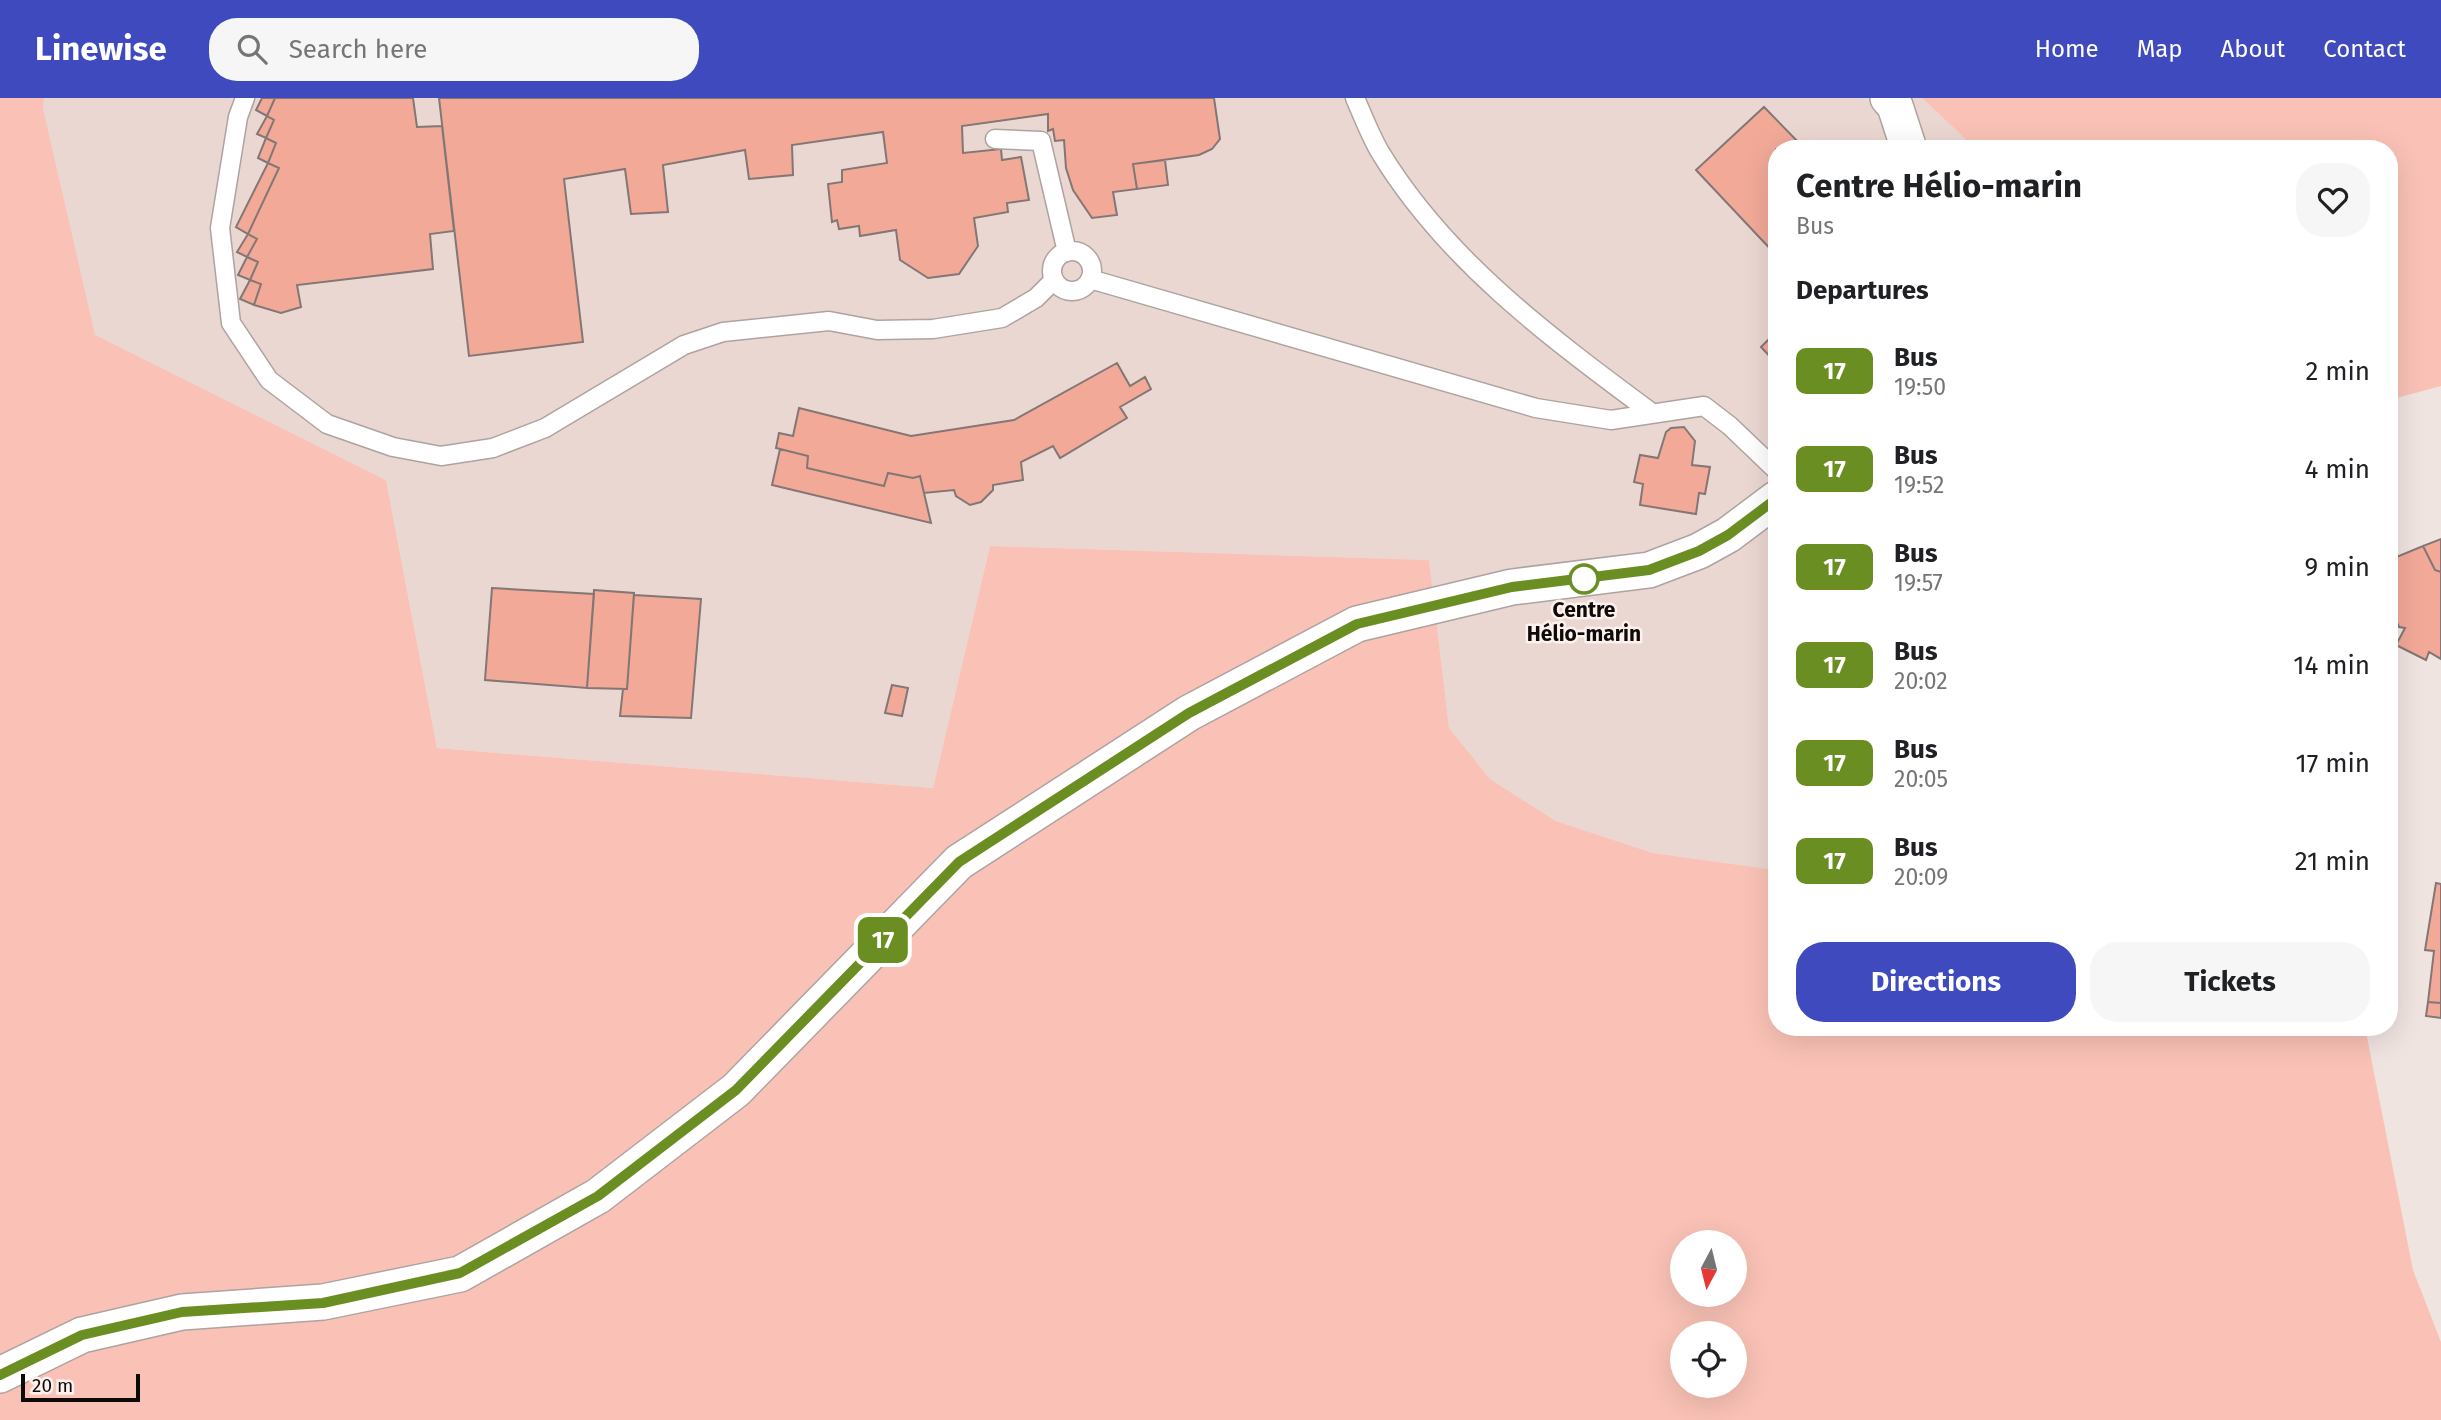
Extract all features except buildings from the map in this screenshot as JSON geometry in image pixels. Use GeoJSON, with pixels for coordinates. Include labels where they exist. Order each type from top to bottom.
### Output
{"type":"FeatureCollection","features":[{"type":"Feature","properties":{"kind":"street"},"geometry":{"type":"LineString","coordinates":[[1888,98],[1895,106],[1906,140]]}},
{"type":"Feature","properties":{"kind":"street"},"geometry":{"type":"LineString","coordinates":[[0,1375],[82,1335],[182,1312],[323,1303],[460,1273],[598,1196],[736,1090],[959,862],[1189,713],[1357,624],[1512,587],[1649,570],[1709,546],[1768,505]]}},
{"type":"Feature","properties":{"kind":"lane"},"geometry":{"type":"LineString","coordinates":[[244,98],[238,117],[220,228],[230,323],[269,380],[327,424],[393,447],[441,456],[493,448],[545,428],[684,345],[723,332],[829,321],[877,330],[933,329],[1002,318],[1036,298],[1054,280],[1054,262],[1067,251],[1076,251],[1087,257],[1092,269],[1090,279],[1084,287],[1071,290],[1054,280]]}},
{"type":"Feature","properties":{"kind":"lane"},"geometry":{"type":"LineString","coordinates":[[1355,98],[1379,151],[1437,231],[1542,332],[1652,413]]}},
{"type":"Feature","properties":{"kind":"lane"},"geometry":{"type":"LineString","coordinates":[[995,139],[1041,141],[1067,251]]}},
{"type":"Feature","properties":{"kind":"lane"},"geometry":{"type":"LineString","coordinates":[[1090,279],[1252,323],[1536,408],[1611,420],[1704,406],[1730,426],[1768,462]]}},
{"type":"Feature","properties":{"kind":"shaded area"},"geometry":{"type":"Polygon","coordinates":[[[0,98],[44,98],[43,108],[95,335],[386,480],[437,748],[933,788],[990,546],[1429,560],[1449,728],[1490,779],[1556,821],[1653,853],[1768,869],[1768,1036],[2367,1036],[2413,1270],[2441,1342],[2441,1420],[0,1420],[0,98]]]}},
{"type":"Feature","properties":{"kind":"shaded area"},"geometry":{"type":"Polygon","coordinates":[[[44,98],[1922,98],[1966,140],[1768,140],[1768,869],[1653,853],[1556,821],[1490,779],[1449,729],[1429,560],[990,546],[933,788],[437,748],[386,480],[94,335],[43,108],[44,98]]]}},
{"type":"Feature","properties":{"kind":"shaded area"},"geometry":{"type":"Polygon","coordinates":[[[1922,98],[2441,98],[2441,386],[2398,398],[2398,140],[1966,140],[1922,98]]]}},
{"type":"Feature","properties":{"kind":"bus line","name":"17"},"geometry":{"type":"LineString","coordinates":[[0,1375],[82,1335],[182,1312],[323,1303],[460,1273],[598,1196],[736,1090],[959,862],[1189,713],[1357,624],[1512,587],[1649,570],[1699,551],[1728,535],[1768,505]]}},
{"type":"Feature","properties":{"kind":"place","name":"Centre Hélio-marin"},"geometry":{"type":"Point","coordinates":[1584,579]}}]}
